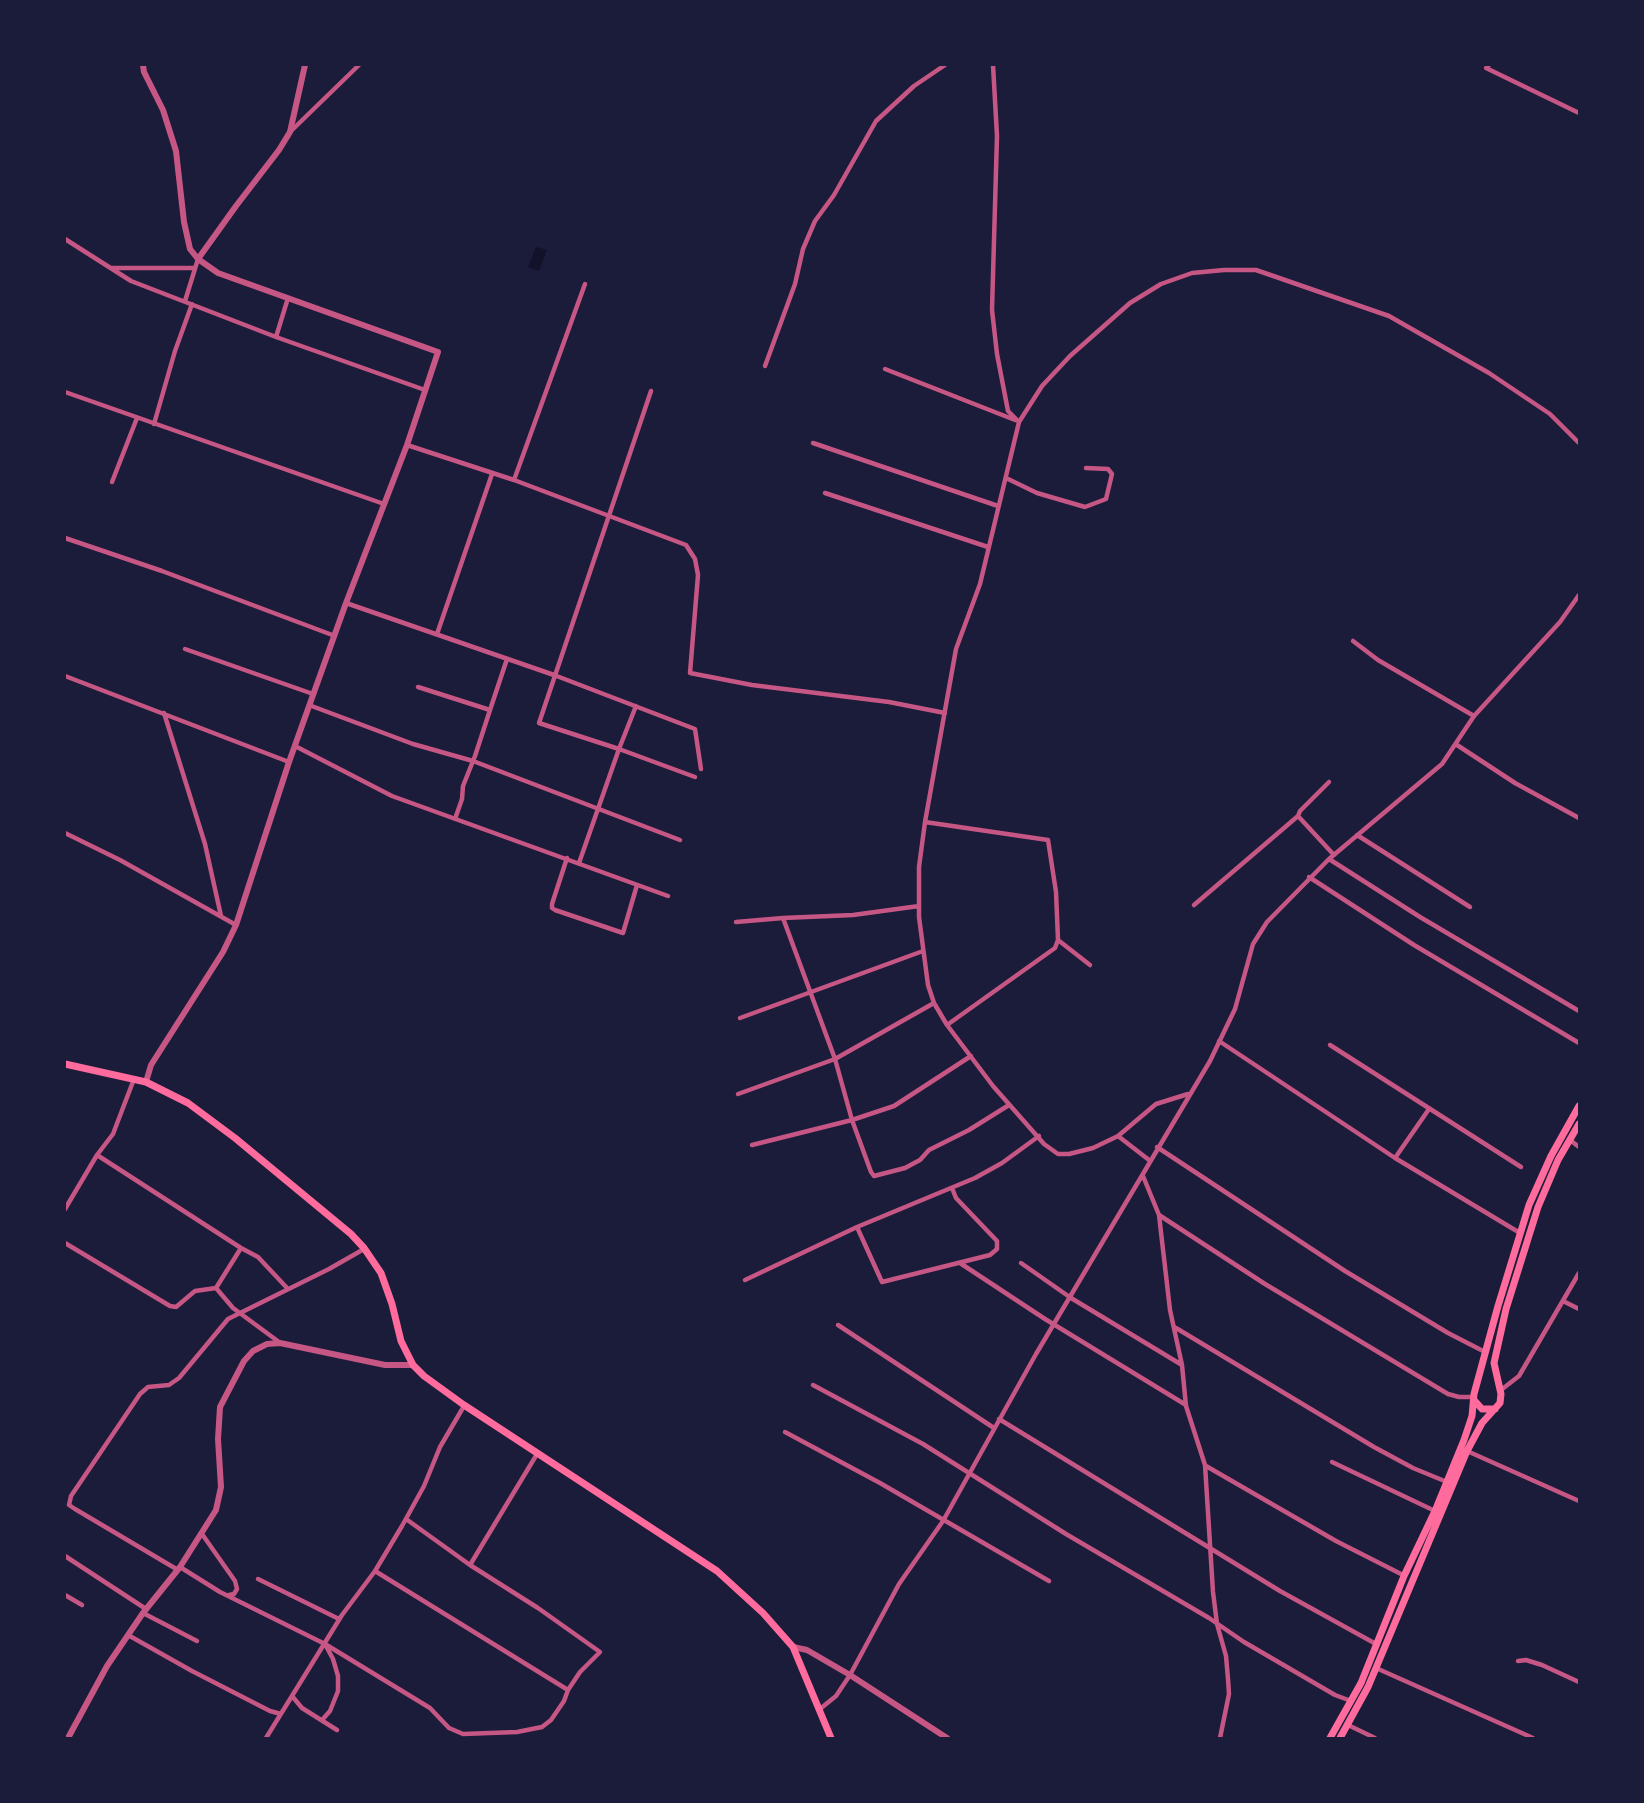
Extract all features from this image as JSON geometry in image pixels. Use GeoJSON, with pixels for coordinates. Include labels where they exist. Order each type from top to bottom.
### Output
{"type":"FeatureCollection","features":[{"type":"Feature","properties":{"kind":"main road"},"geometry":{"type":"LineString","coordinates":[[65,1063],[146,1082],[188,1103],[351,1234],[381,1273],[401,1342],[413,1365],[464,1405],[717,1571],[763,1613],[793,1647],[831,1738]]}},
{"type":"Feature","properties":{"kind":"main road"},"geometry":{"type":"LineString","coordinates":[[1330,1738],[1352,1701],[1447,1482],[1472,1416],[1485,1353],[1520,1233],[1541,1177],[1579,1106]]}},
{"type":"Feature","properties":{"kind":"main road"},"geometry":{"type":"LineString","coordinates":[[1340,1738],[1376,1668],[1466,1451],[1475,1434],[1502,1398],[1494,1363],[1506,1309],[1538,1208],[1579,1124]]}},
{"type":"Feature","properties":{"kind":"main road"},"geometry":{"type":"LineString","coordinates":[[1475,1395],[1487,1383],[1499,1389]]}},
{"type":"Feature","properties":{"kind":"main road"},"geometry":{"type":"LineString","coordinates":[[1475,1395],[1482,1409],[1495,1409]]}},
{"type":"Feature","properties":{"kind":"street"},"geometry":{"type":"LineString","coordinates":[[144,65],[144,72],[163,110],[176,151],[184,222],[190,249],[198,259],[218,272],[438,352],[407,445],[309,705],[236,925],[223,953],[151,1065],[146,1082]]}},
{"type":"Feature","properties":{"kind":"street"},"geometry":{"type":"LineString","coordinates":[[290,132],[305,65]]}},
{"type":"Feature","properties":{"kind":"street"},"geometry":{"type":"LineString","coordinates":[[185,301],[198,259],[290,132],[359,65]]}},
{"type":"Feature","properties":{"kind":"street"},"geometry":{"type":"LineString","coordinates":[[765,366],[795,284],[803,250],[816,221],[876,121],[914,86],[945,65]]}},
{"type":"Feature","properties":{"kind":"street"},"geometry":{"type":"LineString","coordinates":[[993,65],[998,136],[992,310],[1008,411],[1019,422]]}},
{"type":"Feature","properties":{"kind":"street"},"geometry":{"type":"LineString","coordinates":[[1478,65],[1488,66],[1579,113]]}},
{"type":"Feature","properties":{"kind":"street"},"geometry":{"type":"LineString","coordinates":[[65,239],[131,281],[276,337],[425,390]]}},
{"type":"Feature","properties":{"kind":"street"},"geometry":{"type":"LineString","coordinates":[[107,268],[194,268]]}},
{"type":"Feature","properties":{"kind":"street"},"geometry":{"type":"LineString","coordinates":[[1188,1094],[1157,1104],[1118,1136],[1093,1147],[1069,1154],[1058,1154],[1044,1144],[1009,1105],[947,1025],[934,1003],[928,985],[919,906],[919,867],[925,822],[956,649],[979,584],[1019,422],[1042,386],[1070,356],[1130,303],[1161,284],[1192,273],[1256,270],[1388,317],[1410,328],[1489,373],[1550,414],[1579,443]]}},
{"type":"Feature","properties":{"kind":"street"},"geometry":{"type":"LineString","coordinates":[[514,481],[584,284]]}},
{"type":"Feature","properties":{"kind":"street"},"geometry":{"type":"LineString","coordinates":[[276,337],[288,297]]}},
{"type":"Feature","properties":{"kind":"street"},"geometry":{"type":"LineString","coordinates":[[154,424],[192,304]]}},
{"type":"Feature","properties":{"kind":"street"},"geometry":{"type":"LineString","coordinates":[[885,369],[1019,422]]}},
{"type":"Feature","properties":{"kind":"street"},"geometry":{"type":"LineString","coordinates":[[651,391],[539,723],[619,748],[695,777]]}},
{"type":"Feature","properties":{"kind":"street"},"geometry":{"type":"LineString","coordinates":[[65,392],[385,505]]}},
{"type":"Feature","properties":{"kind":"street"},"geometry":{"type":"LineString","coordinates":[[111,482],[137,418]]}},
{"type":"Feature","properties":{"kind":"street"},"geometry":{"type":"LineString","coordinates":[[814,443],[998,506]]}},
{"type":"Feature","properties":{"kind":"street"},"geometry":{"type":"LineString","coordinates":[[407,445],[608,514],[686,545],[695,559],[698,575],[690,673],[752,685],[889,702],[945,713]]}},
{"type":"Feature","properties":{"kind":"street"},"geometry":{"type":"LineString","coordinates":[[1006,478],[1037,493],[1085,507],[1106,499],[1112,474],[1108,469],[1086,468]]}},
{"type":"Feature","properties":{"kind":"street"},"geometry":{"type":"LineString","coordinates":[[438,634],[492,474]]}},
{"type":"Feature","properties":{"kind":"street"},"geometry":{"type":"LineString","coordinates":[[825,493],[988,547]]}},
{"type":"Feature","properties":{"kind":"street"},"geometry":{"type":"LineString","coordinates":[[65,538],[172,574],[335,636]]}},
{"type":"Feature","properties":{"kind":"street"},"geometry":{"type":"LineString","coordinates":[[820,1709],[836,1696],[900,1584],[943,1521],[999,1419],[1143,1176],[1149,1160],[1235,1009],[1253,944],[1267,922],[1331,857],[1442,764],[1475,716],[1560,622],[1579,595]]}},
{"type":"Feature","properties":{"kind":"street"},"geometry":{"type":"LineString","coordinates":[[346,603],[554,675],[695,729],[701,769]]}},
{"type":"Feature","properties":{"kind":"street"},"geometry":{"type":"LineString","coordinates":[[1353,641],[1378,660],[1475,716]]}},
{"type":"Feature","properties":{"kind":"street"},"geometry":{"type":"LineString","coordinates":[[185,649],[313,694]]}},
{"type":"Feature","properties":{"kind":"street"},"geometry":{"type":"LineString","coordinates":[[455,818],[462,799],[463,786],[507,659]]}},
{"type":"Feature","properties":{"kind":"street"},"geometry":{"type":"LineString","coordinates":[[65,676],[289,762]]}},
{"type":"Feature","properties":{"kind":"street"},"geometry":{"type":"LineString","coordinates":[[418,687],[490,710]]}},
{"type":"Feature","properties":{"kind":"street"},"geometry":{"type":"LineString","coordinates":[[309,705],[413,744],[473,761],[680,840]]}},
{"type":"Feature","properties":{"kind":"street"},"geometry":{"type":"LineString","coordinates":[[579,863],[636,706]]}},
{"type":"Feature","properties":{"kind":"street"},"geometry":{"type":"LineString","coordinates":[[163,713],[205,844],[221,916]]}},
{"type":"Feature","properties":{"kind":"street"},"geometry":{"type":"LineString","coordinates":[[1457,745],[1515,783],[1579,818]]}},
{"type":"Feature","properties":{"kind":"street"},"geometry":{"type":"LineString","coordinates":[[295,746],[392,796],[668,896]]}},
{"type":"Feature","properties":{"kind":"street"},"geometry":{"type":"LineString","coordinates":[[1194,905],[1298,816],[1329,782]]}},
{"type":"Feature","properties":{"kind":"street"},"geometry":{"type":"LineString","coordinates":[[1298,816],[1331,857],[1420,917],[1579,1011]]}},
{"type":"Feature","properties":{"kind":"street"},"geometry":{"type":"LineString","coordinates":[[925,822],[1048,840],[1056,892],[1058,940],[1055,948],[947,1025]]}},
{"type":"Feature","properties":{"kind":"street"},"geometry":{"type":"LineString","coordinates":[[65,833],[120,860],[236,925]]}},
{"type":"Feature","properties":{"kind":"street"},"geometry":{"type":"LineString","coordinates":[[1357,835],[1471,907]]}},
{"type":"Feature","properties":{"kind":"street"},"geometry":{"type":"LineString","coordinates":[[567,858],[552,908],[623,933],[637,885]]}},
{"type":"Feature","properties":{"kind":"street"},"geometry":{"type":"LineString","coordinates":[[1309,877],[1415,945],[1579,1043]]}},
{"type":"Feature","properties":{"kind":"street"},"geometry":{"type":"LineString","coordinates":[[736,922],[853,915],[919,906]]}},
{"type":"Feature","properties":{"kind":"street"},"geometry":{"type":"LineString","coordinates":[[783,918],[835,1059],[852,1120],[874,1176],[905,1168],[920,1160],[929,1150],[969,1130],[1009,1105]]}},
{"type":"Feature","properties":{"kind":"street"},"geometry":{"type":"LineString","coordinates":[[1058,940],[1090,965]]}},
{"type":"Feature","properties":{"kind":"street"},"geometry":{"type":"LineString","coordinates":[[740,1018],[923,951]]}},
{"type":"Feature","properties":{"kind":"street"},"geometry":{"type":"LineString","coordinates":[[738,1094],[835,1059],[934,1003]]}},
{"type":"Feature","properties":{"kind":"street"},"geometry":{"type":"LineString","coordinates":[[1219,1041],[1395,1158],[1520,1233]]}},
{"type":"Feature","properties":{"kind":"street"},"geometry":{"type":"LineString","coordinates":[[1330,1045],[1521,1167]]}},
{"type":"Feature","properties":{"kind":"street"},"geometry":{"type":"LineString","coordinates":[[752,1145],[894,1107],[971,1056]]}},
{"type":"Feature","properties":{"kind":"street"},"geometry":{"type":"LineString","coordinates":[[65,1209],[113,1134],[134,1079]]}},
{"type":"Feature","properties":{"kind":"street"},"geometry":{"type":"LineString","coordinates":[[1395,1158],[1429,1109]]}},
{"type":"Feature","properties":{"kind":"street"},"geometry":{"type":"LineString","coordinates":[[745,1280],[857,1227],[952,1188],[1002,1163],[1038,1136]]}},
{"type":"Feature","properties":{"kind":"street"},"geometry":{"type":"LineString","coordinates":[[1118,1136],[1149,1160]]}},
{"type":"Feature","properties":{"kind":"street"},"geometry":{"type":"LineString","coordinates":[[1569,1140],[1579,1147]]}},
{"type":"Feature","properties":{"kind":"street"},"geometry":{"type":"LineString","coordinates":[[1157,1147],[1345,1271],[1485,1353]]}},
{"type":"Feature","properties":{"kind":"street"},"geometry":{"type":"LineString","coordinates":[[97,1156],[258,1257],[288,1289]]}},
{"type":"Feature","properties":{"kind":"street"},"geometry":{"type":"LineString","coordinates":[[1143,1176],[1159,1215],[1170,1310],[1182,1365],[1186,1406],[1205,1465],[1209,1547],[1217,1624],[1226,1656],[1229,1694],[1220,1738]]}},
{"type":"Feature","properties":{"kind":"street"},"geometry":{"type":"LineString","coordinates":[[857,1227],[882,1282],[989,1255],[997,1249],[998,1241],[956,1198],[952,1188]]}},
{"type":"Feature","properties":{"kind":"street"},"geometry":{"type":"LineString","coordinates":[[1159,1215],[1265,1284],[1448,1394],[1459,1397],[1475,1395]]}},
{"type":"Feature","properties":{"kind":"street"},"geometry":{"type":"LineString","coordinates":[[65,1244],[176,1307],[195,1291],[216,1288],[242,1248]]}},
{"type":"Feature","properties":{"kind":"street"},"geometry":{"type":"LineString","coordinates":[[364,1248],[228,1319],[180,1378],[169,1385],[148,1387],[140,1394],[71,1496],[69,1505],[204,1584],[325,1644],[430,1707],[449,1728],[463,1734],[517,1732],[542,1727],[551,1720],[580,1672],[600,1652],[406,1519]]}},
{"type":"Feature","properties":{"kind":"street"},"geometry":{"type":"LineString","coordinates":[[960,1263],[1186,1406]]}},
{"type":"Feature","properties":{"kind":"street"},"geometry":{"type":"LineString","coordinates":[[1021,1263],[1071,1298],[1182,1365]]}},
{"type":"Feature","properties":{"kind":"street"},"geometry":{"type":"LineString","coordinates":[[1499,1389],[1518,1376],[1579,1273]]}},
{"type":"Feature","properties":{"kind":"street"},"geometry":{"type":"LineString","coordinates":[[216,1288],[226,1301],[280,1343]]}},
{"type":"Feature","properties":{"kind":"street"},"geometry":{"type":"LineString","coordinates":[[1563,1301],[1579,1309]]}},
{"type":"Feature","properties":{"kind":"street"},"geometry":{"type":"LineString","coordinates":[[838,1325],[994,1428]]}},
{"type":"Feature","properties":{"kind":"street"},"geometry":{"type":"LineString","coordinates":[[1175,1328],[1374,1447],[1447,1482]]}},
{"type":"Feature","properties":{"kind":"street"},"geometry":{"type":"LineString","coordinates":[[68,1738],[107,1665],[179,1569],[216,1510],[221,1487],[218,1439],[220,1407],[234,1377],[253,1351],[280,1343],[386,1365],[413,1365]]}},
{"type":"Feature","properties":{"kind":"street"},"geometry":{"type":"LineString","coordinates":[[813,1385],[888,1424],[1289,1669],[1335,1695],[1352,1701]]}},
{"type":"Feature","properties":{"kind":"street"},"geometry":{"type":"LineString","coordinates":[[266,1738],[339,1619],[375,1571],[406,1519],[445,1437],[464,1405]]}},
{"type":"Feature","properties":{"kind":"street"},"geometry":{"type":"LineString","coordinates":[[999,1419],[1290,1597],[1376,1644]]}},
{"type":"Feature","properties":{"kind":"street"},"geometry":{"type":"LineString","coordinates":[[785,1432],[880,1483],[1049,1581]]}},
{"type":"Feature","properties":{"kind":"street"},"geometry":{"type":"LineString","coordinates":[[1466,1451],[1579,1501]]}},
{"type":"Feature","properties":{"kind":"street"},"geometry":{"type":"LineString","coordinates":[[470,1565],[537,1453]]}},
{"type":"Feature","properties":{"kind":"street"},"geometry":{"type":"LineString","coordinates":[[1332,1462],[1434,1511]]}},
{"type":"Feature","properties":{"kind":"street"},"geometry":{"type":"LineString","coordinates":[[1205,1465],[1336,1541],[1404,1576]]}},
{"type":"Feature","properties":{"kind":"street"},"geometry":{"type":"LineString","coordinates":[[202,1534],[235,1581],[237,1589],[234,1594],[229,1595]]}},
{"type":"Feature","properties":{"kind":"street"},"geometry":{"type":"LineString","coordinates":[[65,1556],[145,1611],[198,1641]]}},
{"type":"Feature","properties":{"kind":"street"},"geometry":{"type":"LineString","coordinates":[[375,1571],[568,1690]]}},
{"type":"Feature","properties":{"kind":"street"},"geometry":{"type":"LineString","coordinates":[[258,1579],[339,1619]]}},
{"type":"Feature","properties":{"kind":"street"},"geometry":{"type":"LineString","coordinates":[[65,1595],[82,1605]]}},
{"type":"Feature","properties":{"kind":"street"},"geometry":{"type":"LineString","coordinates":[[128,1634],[192,1671],[281,1714]]}},
{"type":"Feature","properties":{"kind":"street"},"geometry":{"type":"LineString","coordinates":[[322,1720],[330,1712],[338,1691],[334,1660],[325,1644]]}},
{"type":"Feature","properties":{"kind":"street"},"geometry":{"type":"LineString","coordinates":[[793,1647],[807,1650],[947,1738]]}},
{"type":"Feature","properties":{"kind":"street"},"geometry":{"type":"LineString","coordinates":[[1518,1661],[1525,1660],[1542,1665],[1579,1682]]}},
{"type":"Feature","properties":{"kind":"street"},"geometry":{"type":"LineString","coordinates":[[1376,1668],[1533,1738]]}},
{"type":"Feature","properties":{"kind":"street"},"geometry":{"type":"LineString","coordinates":[[292,1696],[302,1708],[337,1730]]}},
{"type":"Feature","properties":{"kind":"street"},"geometry":{"type":"LineString","coordinates":[[1348,1725],[1375,1738]]}},
{"type":"Feature","properties":{"kind":"shaded area"},"geometry":{"type":"Polygon","coordinates":[[[536,247],[547,250],[539,271],[528,267],[536,247]]]}}]}
